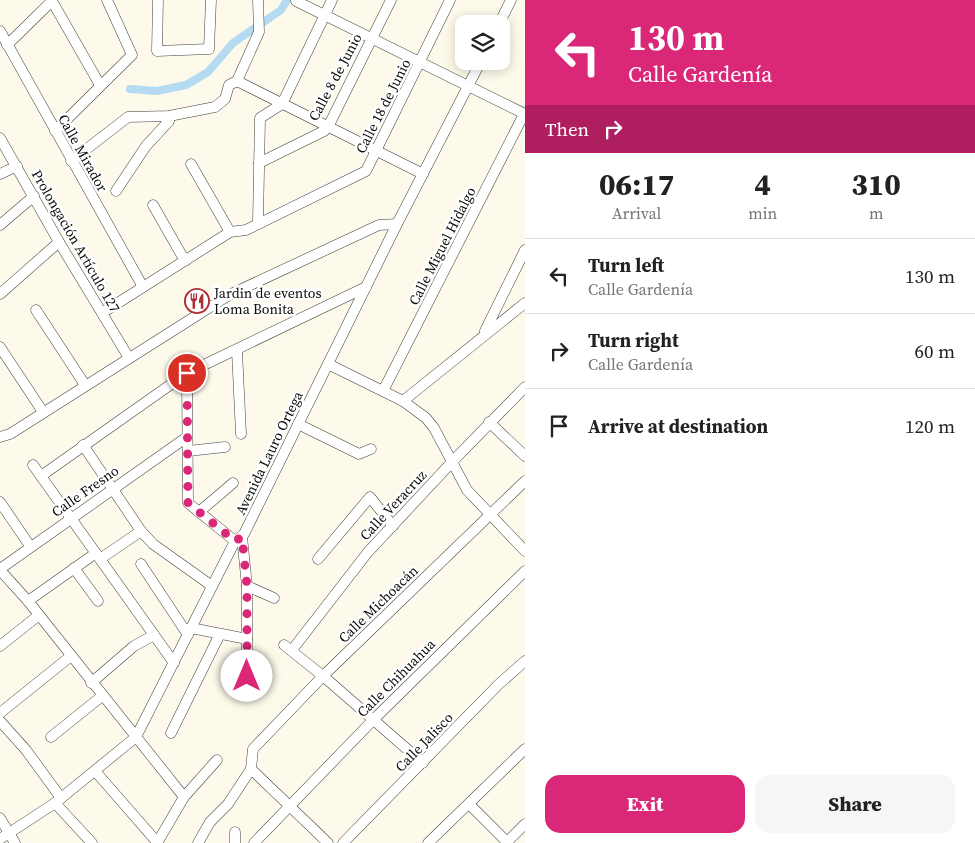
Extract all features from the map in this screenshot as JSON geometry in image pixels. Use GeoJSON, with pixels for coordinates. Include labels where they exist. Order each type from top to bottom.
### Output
{"type":"FeatureCollection","features":[{"type":"Feature","properties":{"kind":"street"},"geometry":{"type":"LineString","coordinates":[[55,131],[132,55],[107,0]]}},
{"type":"Feature","properties":{"kind":"street"},"geometry":{"type":"LineString","coordinates":[[158,0],[157,51],[209,49],[211,0]]}},
{"type":"Feature","properties":{"kind":"street"},"geometry":{"type":"LineString","coordinates":[[71,161],[128,117],[169,116],[216,107],[225,99],[229,85],[238,81],[259,32],[258,0]]}},
{"type":"Feature","properties":{"kind":"street"},"geometry":{"type":"LineString","coordinates":[[258,222],[260,118],[282,104],[332,0]]}},
{"type":"Feature","properties":{"kind":"street","name":"Calle 8 de Junio"},"geometry":{"type":"LineString","coordinates":[[260,163],[324,131],[328,127],[391,0]]}},
{"type":"Feature","properties":{"kind":"street","name":"Calle 18 de Junio"},"geometry":{"type":"LineString","coordinates":[[230,232],[246,230],[258,222],[366,171],[450,0]]}},
{"type":"Feature","properties":{"kind":"street"},"geometry":{"type":"LineString","coordinates":[[504,15],[511,0]]}},
{"type":"Feature","properties":{"kind":"street"},"geometry":{"type":"LineString","coordinates":[[7,45],[52,1],[100,85]]}},
{"type":"Feature","properties":{"kind":"street"},"geometry":{"type":"LineString","coordinates":[[296,1],[525,114]]}},
{"type":"Feature","properties":{"kind":"street","name":"Calle Mirador"},"geometry":{"type":"LineString","coordinates":[[0,31],[143,288]]}},
{"type":"Feature","properties":{"kind":"street","name":"Avenida Lauro Ortega"},"geometry":{"type":"LineString","coordinates":[[4,836],[58,800],[136,737],[212,586],[239,539],[298,424],[397,224],[476,70]]}},
{"type":"Feature","properties":{"kind":"street"},"geometry":{"type":"LineString","coordinates":[[238,81],[423,174]]}},
{"type":"Feature","properties":{"kind":"street","name":"Calle Miguel Hidalgo"},"geometry":{"type":"LineString","coordinates":[[383,391],[525,114]]}},
{"type":"Feature","properties":{"kind":"street"},"geometry":{"type":"LineString","coordinates":[[116,191],[146,146],[169,121],[169,116]]}},
{"type":"Feature","properties":{"kind":"street","name":"Prolongación Artículo 127"},"geometry":{"type":"LineString","coordinates":[[0,138],[59,242],[129,358]]}},
{"type":"Feature","properties":{"kind":"street"},"geometry":{"type":"LineString","coordinates":[[102,313],[230,232],[191,164]]}},
{"type":"Feature","properties":{"kind":"street"},"geometry":{"type":"LineString","coordinates":[[0,174],[16,166]]}},
{"type":"Feature","properties":{"kind":"street"},"geometry":{"type":"LineString","coordinates":[[0,225],[34,196]]}},
{"type":"Feature","properties":{"kind":"street"},"geometry":{"type":"LineString","coordinates":[[153,204],[185,261]]}},
{"type":"Feature","properties":{"kind":"street"},"geometry":{"type":"LineString","coordinates":[[0,437],[10,434],[229,295],[379,225],[397,224]]}},
{"type":"Feature","properties":{"kind":"street"},"geometry":{"type":"LineString","coordinates":[[0,294],[59,242]]}},
{"type":"Feature","properties":{"kind":"street"},"geometry":{"type":"LineString","coordinates":[[484,334],[525,250]]}},
{"type":"Feature","properties":{"kind":"street"},"geometry":{"type":"LineString","coordinates":[[41,476],[187,373],[366,287]]}},
{"type":"Feature","properties":{"kind":"street"},"geometry":{"type":"LineString","coordinates":[[403,401],[484,334],[525,303]]}},
{"type":"Feature","properties":{"kind":"street"},"geometry":{"type":"LineString","coordinates":[[36,310],[85,385]]}},
{"type":"Feature","properties":{"kind":"street"},"geometry":{"type":"LineString","coordinates":[[0,347],[43,412]]}},
{"type":"Feature","properties":{"kind":"street"},"geometry":{"type":"LineString","coordinates":[[238,350],[240,434]]}},
{"type":"Feature","properties":{"kind":"street"},"geometry":{"type":"LineString","coordinates":[[328,364],[403,401],[419,413],[434,428],[467,490],[525,551]]}},
{"type":"Feature","properties":{"kind":"street"},"geometry":{"type":"LineString","coordinates":[[187,373],[188,503],[239,539],[247,586],[247,676]]}},
{"type":"Feature","properties":{"kind":"street","name":"Calle Veracruz"},"geometry":{"type":"LineString","coordinates":[[323,676],[288,647],[368,552],[489,422],[525,387]]}},
{"type":"Feature","properties":{"kind":"street"},"geometry":{"type":"LineString","coordinates":[[489,422],[525,456]]}},
{"type":"Feature","properties":{"kind":"street"},"geometry":{"type":"LineString","coordinates":[[298,424],[359,454],[371,449]]}},
{"type":"Feature","properties":{"kind":"street","name":"Calle Fresno"},"geometry":{"type":"LineString","coordinates":[[0,569],[30,546],[188,437]]}},
{"type":"Feature","properties":{"kind":"street"},"geometry":{"type":"LineString","coordinates":[[83,445],[141,531],[153,544],[212,586]]}},
{"type":"Feature","properties":{"kind":"street"},"geometry":{"type":"LineString","coordinates":[[188,451],[225,447]]}},
{"type":"Feature","properties":{"kind":"street"},"geometry":{"type":"LineString","coordinates":[[33,465],[174,663]]}},
{"type":"Feature","properties":{"kind":"street","name":"Calle Michoacán"},"geometry":{"type":"LineString","coordinates":[[251,769],[253,749],[323,676],[525,481]]}},
{"type":"Feature","properties":{"kind":"street"},"geometry":{"type":"LineString","coordinates":[[199,512],[233,483]]}},
{"type":"Feature","properties":{"kind":"street"},"geometry":{"type":"LineString","coordinates":[[318,559],[370,497],[393,526]]}},
{"type":"Feature","properties":{"kind":"street"},"geometry":{"type":"LineString","coordinates":[[0,502],[30,546]]}},
{"type":"Feature","properties":{"kind":"street"},"geometry":{"type":"LineString","coordinates":[[28,601],[74,568],[141,531]]}},
{"type":"Feature","properties":{"kind":"street"},"geometry":{"type":"LineString","coordinates":[[141,564],[190,631],[247,638]]}},
{"type":"Feature","properties":{"kind":"street"},"geometry":{"type":"LineString","coordinates":[[74,568],[98,600]]}},
{"type":"Feature","properties":{"kind":"street"},"geometry":{"type":"LineString","coordinates":[[0,569],[28,601],[91,683],[184,797]]}},
{"type":"Feature","properties":{"kind":"street","name":"Calle Chihuahua"},"geometry":{"type":"LineString","coordinates":[[256,841],[374,719],[525,571]]}},
{"type":"Feature","properties":{"kind":"street"},"geometry":{"type":"LineString","coordinates":[[247,586],[274,598]]}},
{"type":"Feature","properties":{"kind":"street"},"geometry":{"type":"LineString","coordinates":[[0,646],[39,615]]}},
{"type":"Feature","properties":{"kind":"street"},"geometry":{"type":"LineString","coordinates":[[171,733],[220,634]]}},
{"type":"Feature","properties":{"kind":"street"},"geometry":{"type":"LineString","coordinates":[[91,683],[134,646],[154,635]]}},
{"type":"Feature","properties":{"kind":"street"},"geometry":{"type":"LineString","coordinates":[[0,713],[71,656]]}},
{"type":"Feature","properties":{"kind":"street","name":"Calle Jalisco"},"geometry":{"type":"LineString","coordinates":[[344,843],[525,661]]}},
{"type":"Feature","properties":{"kind":"street"},"geometry":{"type":"LineString","coordinates":[[323,676],[423,763]]}},
{"type":"Feature","properties":{"kind":"street"},"geometry":{"type":"LineString","coordinates":[[51,737],[102,696]]}},
{"type":"Feature","properties":{"kind":"street"},"geometry":{"type":"LineString","coordinates":[[0,721],[26,750],[58,800],[92,843]]}},
{"type":"Feature","properties":{"kind":"street"},"geometry":{"type":"LineString","coordinates":[[428,843],[525,749]]}},
{"type":"Feature","properties":{"kind":"street"},"geometry":{"type":"LineString","coordinates":[[95,770],[157,843],[184,797],[217,760]]}},
{"type":"Feature","properties":{"kind":"street"},"geometry":{"type":"LineString","coordinates":[[198,843],[210,822],[228,804],[251,769],[328,843]]}},
{"type":"Feature","properties":{"kind":"street"},"geometry":{"type":"LineString","coordinates":[[469,804],[507,843],[525,824]]}},
{"type":"Feature","properties":{"kind":"street"},"geometry":{"type":"LineString","coordinates":[[0,818],[4,836],[14,843]]}},
{"type":"Feature","properties":{"kind":"street"},"geometry":{"type":"LineString","coordinates":[[235,832],[235,843]]}},
{"type":"Feature","properties":{"kind":"waterway"},"geometry":{"type":"LineString","coordinates":[[130,89],[157,91],[186,85],[208,72],[233,43],[281,10],[287,0]]}},
{"type":"Feature","properties":{"kind":"place","name":"Jardin de eventos Loma Bonita"},"geometry":{"type":"Point","coordinates":[197,301]}},
{"type":"Feature","properties":{"kind":"route"},"geometry":{"type":"LineString","coordinates":[[187,373],[188,503],[235,541],[242,537],[247,586],[247,676]]}}]}
